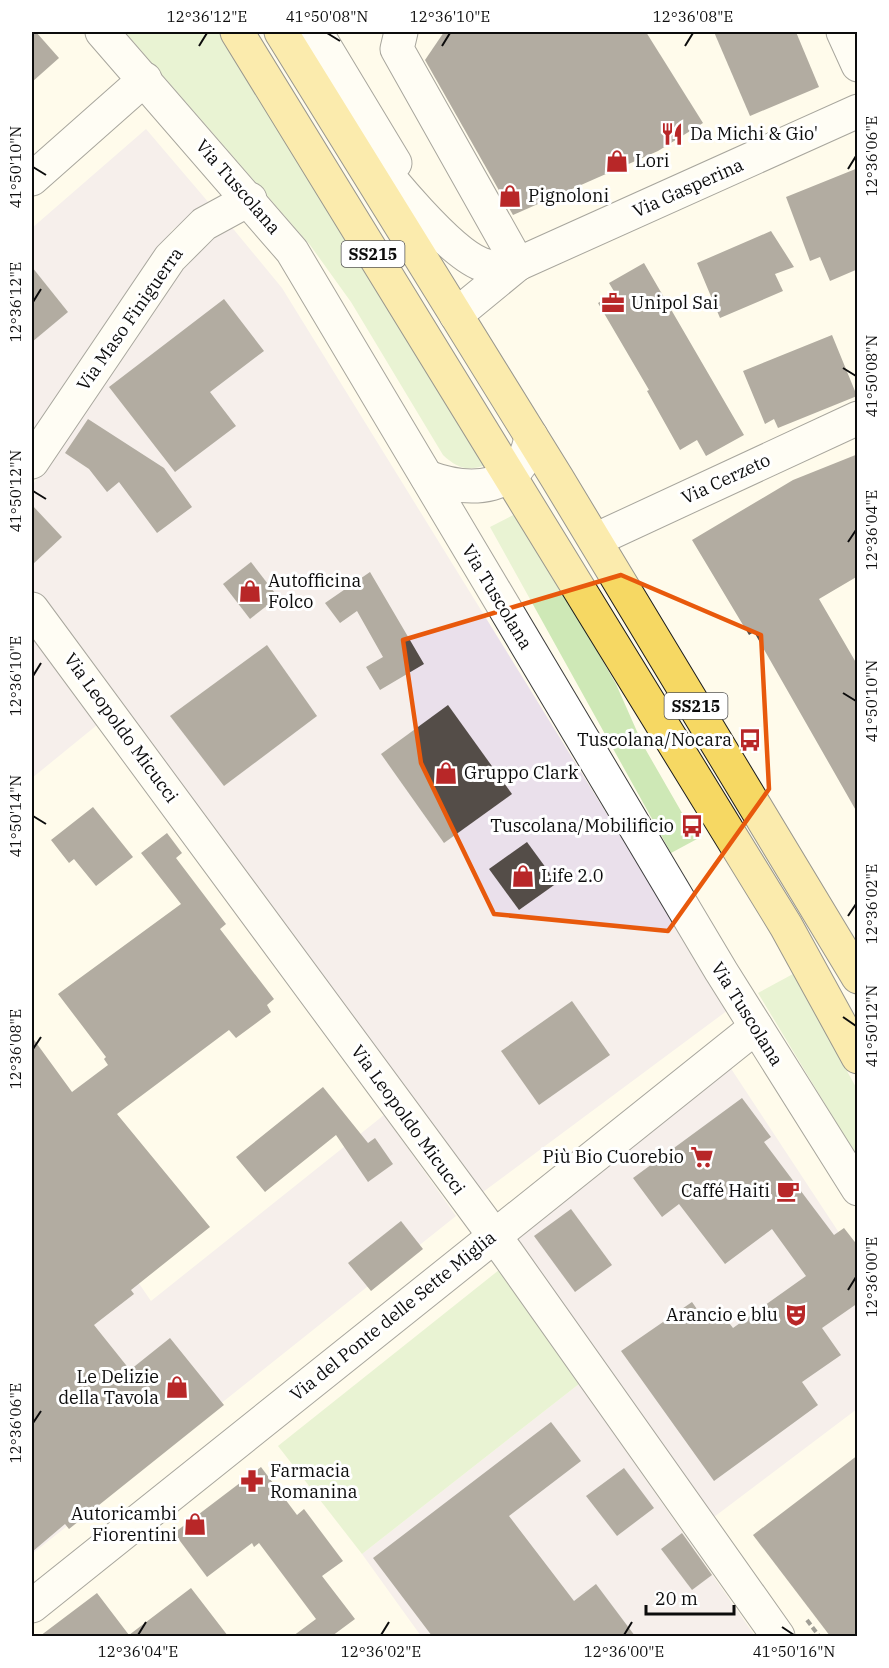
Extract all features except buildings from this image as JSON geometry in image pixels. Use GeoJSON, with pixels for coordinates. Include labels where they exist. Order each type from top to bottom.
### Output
{"type":"FeatureCollection","features":[{"type":"Feature","properties":{"kind":"main road","name":"SS215"},"geometry":{"type":"LineString","coordinates":[[237,32],[786,926],[858,1057]]}},
{"type":"Feature","properties":{"kind":"main road","name":"SS215"},"geometry":{"type":"LineString","coordinates":[[281,32],[531,435],[857,974]]}},
{"type":"Feature","properties":{"kind":"street","name":"Via Tuscolana"},"geometry":{"type":"LineString","coordinates":[[102,32],[250,199],[302,266],[756,1027],[858,1189]]}},
{"type":"Feature","properties":{"kind":"street"},"geometry":{"type":"LineString","coordinates":[[316,32],[432,223]]}},
{"type":"Feature","properties":{"kind":"street"},"geometry":{"type":"LineString","coordinates":[[402,32],[397,49],[518,264]]}},
{"type":"Feature","properties":{"kind":"street"},"geometry":{"type":"LineString","coordinates":[[843,32],[858,65]]}},
{"type":"Feature","properties":{"kind":"street"},"geometry":{"type":"LineString","coordinates":[[32,179],[145,80]]}},
{"type":"Feature","properties":{"kind":"street"},"geometry":{"type":"LineString","coordinates":[[318,92],[432,223],[468,257],[496,268],[518,264]]}},
{"type":"Feature","properties":{"kind":"street","name":"Via Gasperina"},"geometry":{"type":"LineString","coordinates":[[518,264],[858,111]]}},
{"type":"Feature","properties":{"kind":"street","name":"Via Maso Finiguerra"},"geometry":{"type":"LineString","coordinates":[[32,462],[176,252],[204,224],[250,199]]}},
{"type":"Feature","properties":{"kind":"street"},"geometry":{"type":"LineString","coordinates":[[456,315],[518,264]]}},
{"type":"Feature","properties":{"kind":"street","name":"Via Cerzeto"},"geometry":{"type":"LineString","coordinates":[[595,540],[858,418]]}},
{"type":"Feature","properties":{"kind":"street"},"geometry":{"type":"LineString","coordinates":[[427,477],[459,487],[478,486],[509,476],[526,459],[531,435]]}},
{"type":"Feature","properties":{"kind":"street","name":"Via Leopoldo Micucci"},"geometry":{"type":"LineString","coordinates":[[32,609],[493,1235],[778,1636]]}},
{"type":"Feature","properties":{"kind":"street","name":"Via del Ponte delle Sette Miglia"},"geometry":{"type":"LineString","coordinates":[[32,1606],[493,1235],[756,1027]]}},
{"type":"Feature","properties":{"kind":"path"},"geometry":{"type":"LineString","coordinates":[[805,1617],[819,1636]]}},
{"type":"Feature","properties":{"kind":"highlighted area"},"geometry":{"type":"Polygon","coordinates":[[[621,575],[761,635],[769,789],[668,931],[494,914],[421,763],[403,640],[621,575]]]}},
{"type":"Feature","properties":{"kind":"shaded area"},"geometry":{"type":"Polygon","coordinates":[[[146,129],[209,203],[172,230],[32,439],[32,228],[146,129]]]}},
{"type":"Feature","properties":{"kind":"shaded area"},"geometry":{"type":"Polygon","coordinates":[[[230,225],[282,288],[728,1010],[483,1192],[32,592],[32,486],[178,265],[198,242],[230,225]]]}},
{"type":"Feature","properties":{"kind":"shaded area"},"geometry":{"type":"Polygon","coordinates":[[[32,637],[97,725],[32,778],[32,637]]]}},
{"type":"Feature","properties":{"kind":"shaded area"},"geometry":{"type":"Polygon","coordinates":[[[728,1064],[857,1260],[857,1409],[714,1517],[512,1239],[728,1064]]]}},
{"type":"Feature","properties":{"kind":"shaded area"},"geometry":{"type":"Polygon","coordinates":[[[384,1115],[456,1216],[32,1554],[32,1302],[109,1240],[151,1301],[384,1115]]]}},
{"type":"Feature","properties":{"kind":"shaded area"},"geometry":{"type":"Polygon","coordinates":[[[579,1384],[755,1636],[421,1636],[362,1554],[579,1384]]]}},
{"type":"Feature","properties":{"kind":"green space"},"geometry":{"type":"Polygon","coordinates":[[[125,32],[222,32],[488,464],[475,468],[464,468],[443,455],[351,302],[310,245],[125,32]]]}},
{"type":"Feature","properties":{"kind":"green space"},"geometry":{"type":"Polygon","coordinates":[[[517,513],[616,684],[643,745],[697,839],[671,853],[490,527],[517,513]]]}},
{"type":"Feature","properties":{"kind":"green space"},"geometry":{"type":"Polygon","coordinates":[[[793,974],[857,1089],[857,1157],[758,993],[793,974]]]}},
{"type":"Feature","properties":{"kind":"green space"},"geometry":{"type":"Polygon","coordinates":[[[499,1270],[579,1384],[362,1554],[278,1446],[499,1270]]]}},
{"type":"Feature","properties":{"kind":"place","name":"Da Michi & Gio'"},"geometry":{"type":"Point","coordinates":[672,134]}},
{"type":"Feature","properties":{"kind":"place","name":"Lori"},"geometry":{"type":"Point","coordinates":[617,161]}},
{"type":"Feature","properties":{"kind":"place","name":"Pignoloni"},"geometry":{"type":"Point","coordinates":[510,196]}},
{"type":"Feature","properties":{"kind":"place","name":"Unipol Sai"},"geometry":{"type":"Point","coordinates":[613,303]}},
{"type":"Feature","properties":{"kind":"place","name":"Autofficina Folco"},"geometry":{"type":"Point","coordinates":[250,591]}},
{"type":"Feature","properties":{"kind":"place","name":"Tuscolana/Nocara"},"geometry":{"type":"Point","coordinates":[750,740]}},
{"type":"Feature","properties":{"kind":"place","name":"Gruppo Clark"},"geometry":{"type":"Point","coordinates":[446,773]}},
{"type":"Feature","properties":{"kind":"place","name":"Tuscolana/Mobilificio"},"geometry":{"type":"Point","coordinates":[692,826]}},
{"type":"Feature","properties":{"kind":"place","name":"Life 2.0"},"geometry":{"type":"Point","coordinates":[523,876]}},
{"type":"Feature","properties":{"kind":"place","name":"Più Bio Cuorebio"},"geometry":{"type":"Point","coordinates":[702,1157]}},
{"type":"Feature","properties":{"kind":"place","name":"Caffé Haiti"},"geometry":{"type":"Point","coordinates":[788,1191]}},
{"type":"Feature","properties":{"kind":"place","name":"Arancio e blu"},"geometry":{"type":"Point","coordinates":[796,1315]}},
{"type":"Feature","properties":{"kind":"place","name":"Le Delizie della Tavola"},"geometry":{"type":"Point","coordinates":[177,1387]}},
{"type":"Feature","properties":{"kind":"place","name":"Farmacia Romanina"},"geometry":{"type":"Point","coordinates":[252,1481]}},
{"type":"Feature","properties":{"kind":"place","name":"Autoricambi Fiorentini"},"geometry":{"type":"Point","coordinates":[195,1524]}}]}
